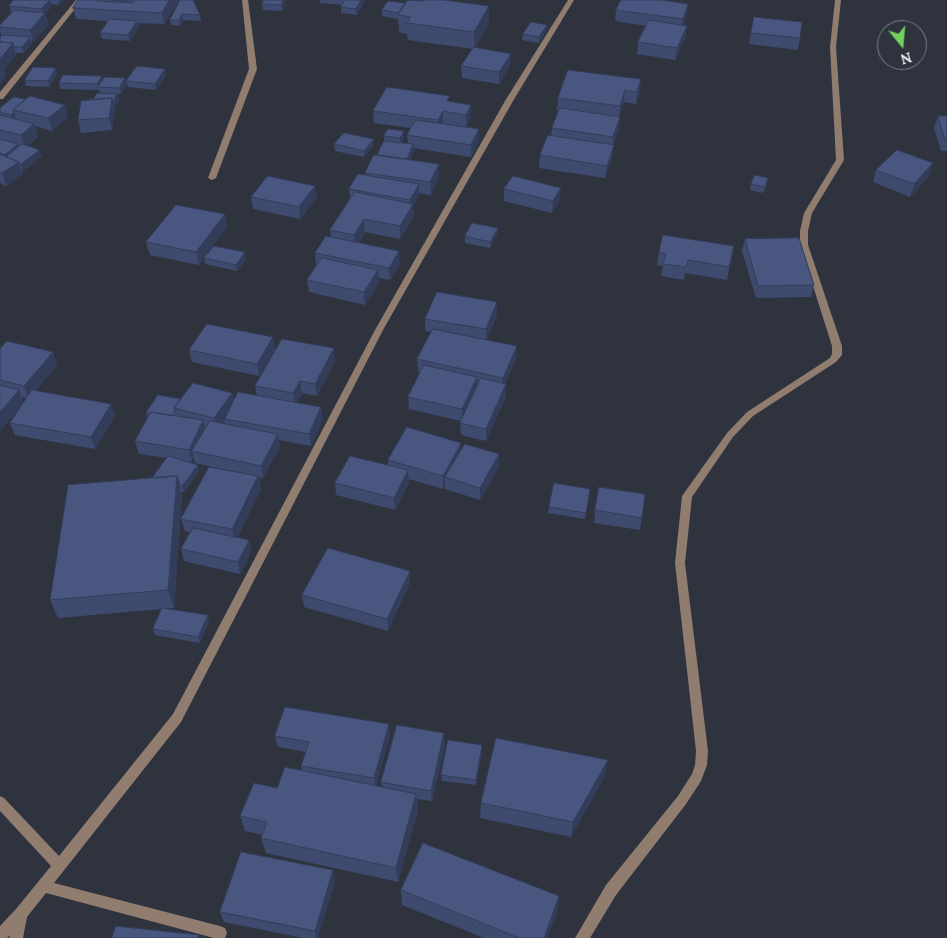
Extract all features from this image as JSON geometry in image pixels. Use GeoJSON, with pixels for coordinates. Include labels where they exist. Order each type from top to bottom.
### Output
{"type":"FeatureCollection","features":[{"type":"Feature","properties":{"kind":"street"},"geometry":{"type":"LineString","coordinates":[[0,98],[79,0]]}},
{"type":"Feature","properties":{"kind":"street"},"geometry":{"type":"LineString","coordinates":[[212,178],[253,69],[245,0]]}},
{"type":"Feature","properties":{"kind":"street"},"geometry":{"type":"LineString","coordinates":[[0,936],[21,914],[60,866],[177,718],[379,330],[509,101],[571,0]]}},
{"type":"Feature","properties":{"kind":"street"},"geometry":{"type":"LineString","coordinates":[[582,938],[611,890],[682,800],[697,777],[701,765],[702,751],[680,563],[687,496],[730,435],[750,414],[821,369],[834,360],[837,354],[837,346],[804,245],[804,231],[808,213],[840,160],[833,47],[838,0]]}},
{"type":"Feature","properties":{"kind":"street"},"geometry":{"type":"LineString","coordinates":[[0,802],[60,866]]}},
{"type":"Feature","properties":{"kind":"street"},"geometry":{"type":"LineString","coordinates":[[43,886],[220,933]]}},
{"type":"Feature","properties":{"kind":"street"},"geometry":{"type":"LineString","coordinates":[[16,938],[21,914]]}},
{"type":"Feature","properties":{"kind":"building"},"geometry":{"type":"Polygon","coordinates":[[[14,0],[50,0],[41,9],[9,6],[14,0]]]}},
{"type":"Feature","properties":{"kind":"building"},"geometry":{"type":"Polygon","coordinates":[[[78,0],[133,3],[135,0],[169,0],[162,13],[73,8],[78,0]]]}},
{"type":"Feature","properties":{"kind":"building"},"geometry":{"type":"Polygon","coordinates":[[[180,0],[193,0],[200,15],[182,14],[179,20],[170,20],[180,0]]]}},
{"type":"Feature","properties":{"kind":"building"},"geometry":{"type":"Polygon","coordinates":[[[264,0],[283,0],[281,5],[262,4],[264,0]]]}},
{"type":"Feature","properties":{"kind":"building"},"geometry":{"type":"Polygon","coordinates":[[[345,0],[361,0],[356,9],[341,7],[345,0]]]}},
{"type":"Feature","properties":{"kind":"building"},"geometry":{"type":"Polygon","coordinates":[[[408,0],[444,0],[489,6],[474,32],[407,23],[411,17],[398,15],[408,0]]]}},
{"type":"Feature","properties":{"kind":"building"},"geometry":{"type":"Polygon","coordinates":[[[621,0],[662,0],[688,4],[683,19],[616,10],[621,0]]]}},
{"type":"Feature","properties":{"kind":"building"},"geometry":{"type":"Polygon","coordinates":[[[388,1],[405,3],[398,13],[382,10],[388,1]]]}},
{"type":"Feature","properties":{"kind":"building"},"geometry":{"type":"Polygon","coordinates":[[[15,10],[45,13],[30,30],[0,27],[15,10]]]}},
{"type":"Feature","properties":{"kind":"building"},"geometry":{"type":"Polygon","coordinates":[[[754,17],[802,22],[800,38],[751,33],[754,17]]]}},
{"type":"Feature","properties":{"kind":"building"},"geometry":{"type":"Polygon","coordinates":[[[110,19],[137,21],[128,35],[100,33],[110,19]]]}},
{"type":"Feature","properties":{"kind":"building"},"geometry":{"type":"Polygon","coordinates":[[[649,20],[687,26],[677,48],[638,42],[649,20]]]}},
{"type":"Feature","properties":{"kind":"building"},"geometry":{"type":"Polygon","coordinates":[[[531,22],[547,25],[539,37],[523,34],[531,22]]]}},
{"type":"Feature","properties":{"kind":"building"},"geometry":{"type":"Polygon","coordinates":[[[3,35],[30,37],[22,47],[14,47],[13,43],[0,42],[0,38],[3,35]]]}},
{"type":"Feature","properties":{"kind":"building"},"geometry":{"type":"Polygon","coordinates":[[[0,42],[13,43],[0,59],[0,42]]]}},
{"type":"Feature","properties":{"kind":"building"},"geometry":{"type":"Polygon","coordinates":[[[474,47],[511,54],[499,72],[461,66],[474,47]]]}},
{"type":"Feature","properties":{"kind":"building"},"geometry":{"type":"Polygon","coordinates":[[[137,66],[165,69],[155,84],[126,81],[137,66]]]}},
{"type":"Feature","properties":{"kind":"building"},"geometry":{"type":"Polygon","coordinates":[[[33,67],[56,68],[48,81],[25,80],[33,67]]]}},
{"type":"Feature","properties":{"kind":"building"},"geometry":{"type":"Polygon","coordinates":[[[568,70],[641,79],[637,92],[625,90],[620,106],[558,98],[568,70]]]}},
{"type":"Feature","properties":{"kind":"building"},"geometry":{"type":"Polygon","coordinates":[[[63,75],[102,76],[97,84],[59,83],[63,75]]]}},
{"type":"Feature","properties":{"kind":"building"},"geometry":{"type":"Polygon","coordinates":[[[105,77],[125,78],[119,88],[98,87],[105,77]]]}},
{"type":"Feature","properties":{"kind":"building"},"geometry":{"type":"Polygon","coordinates":[[[387,87],[450,96],[447,101],[471,105],[466,115],[443,111],[438,120],[373,111],[387,87]]]}},
{"type":"Feature","properties":{"kind":"building"},"geometry":{"type":"Polygon","coordinates":[[[97,93],[117,94],[113,102],[112,98],[93,100],[97,93]]]}},
{"type":"Feature","properties":{"kind":"building"},"geometry":{"type":"Polygon","coordinates":[[[30,96],[65,105],[48,118],[13,110],[30,96]]]}},
{"type":"Feature","properties":{"kind":"building"},"geometry":{"type":"Polygon","coordinates":[[[14,97],[26,99],[13,110],[14,112],[11,115],[0,112],[0,108],[14,97]]]}},
{"type":"Feature","properties":{"kind":"building"},"geometry":{"type":"Polygon","coordinates":[[[112,98],[109,118],[78,120],[81,101],[112,98]]]}},
{"type":"Feature","properties":{"kind":"building"},"geometry":{"type":"Polygon","coordinates":[[[560,108],[620,117],[613,137],[552,128],[560,108]]]}},
{"type":"Feature","properties":{"kind":"building"},"geometry":{"type":"Polygon","coordinates":[[[0,115],[34,124],[21,135],[0,130],[0,115]]]}},
{"type":"Feature","properties":{"kind":"building"},"geometry":{"type":"Polygon","coordinates":[[[938,116],[947,116],[947,139],[945,139],[938,116]]]}},
{"type":"Feature","properties":{"kind":"building"},"geometry":{"type":"Polygon","coordinates":[[[416,120],[479,129],[471,145],[407,135],[416,120]]]}},
{"type":"Feature","properties":{"kind":"building"},"geometry":{"type":"Polygon","coordinates":[[[388,129],[404,131],[400,138],[384,136],[388,129]]]}},
{"type":"Feature","properties":{"kind":"building"},"geometry":{"type":"Polygon","coordinates":[[[344,133],[374,139],[364,151],[334,144],[344,133]]]}},
{"type":"Feature","properties":{"kind":"building"},"geometry":{"type":"Polygon","coordinates":[[[548,135],[614,145],[607,166],[540,155],[548,135]]]}},
{"type":"Feature","properties":{"kind":"building"},"geometry":{"type":"Polygon","coordinates":[[[0,139],[18,144],[5,155],[0,153],[0,139]]]}},
{"type":"Feature","properties":{"kind":"building"},"geometry":{"type":"Polygon","coordinates":[[[384,141],[413,144],[407,159],[377,155],[384,141]]]}},
{"type":"Feature","properties":{"kind":"building"},"geometry":{"type":"Polygon","coordinates":[[[22,144],[40,150],[21,164],[6,157],[22,144]]]}},
{"type":"Feature","properties":{"kind":"building"},"geometry":{"type":"Polygon","coordinates":[[[897,150],[933,163],[914,184],[876,170],[897,150]]]}},
{"type":"Feature","properties":{"kind":"building"},"geometry":{"type":"Polygon","coordinates":[[[0,154],[19,162],[0,173],[0,154]]]}},
{"type":"Feature","properties":{"kind":"building"},"geometry":{"type":"Polygon","coordinates":[[[374,155],[439,164],[430,182],[365,173],[374,155]]]}},
{"type":"Feature","properties":{"kind":"building"},"geometry":{"type":"Polygon","coordinates":[[[358,174],[419,184],[410,200],[349,189],[358,174]]]}},
{"type":"Feature","properties":{"kind":"building"},"geometry":{"type":"Polygon","coordinates":[[[755,175],[768,178],[765,187],[751,184],[755,175]]]}},
{"type":"Feature","properties":{"kind":"building"},"geometry":{"type":"Polygon","coordinates":[[[268,176],[315,186],[299,207],[251,197],[268,176]]]}},
{"type":"Feature","properties":{"kind":"building"},"geometry":{"type":"Polygon","coordinates":[[[513,176],[561,188],[553,201],[504,189],[513,176]]]}},
{"type":"Feature","properties":{"kind":"building"},"geometry":{"type":"Polygon","coordinates":[[[355,192],[413,204],[400,226],[364,219],[354,235],[330,230],[355,192]]]}},
{"type":"Feature","properties":{"kind":"building"},"geometry":{"type":"Polygon","coordinates":[[[176,205],[225,214],[196,252],[146,242],[176,205]]]}},
{"type":"Feature","properties":{"kind":"building"},"geometry":{"type":"Polygon","coordinates":[[[472,223],[498,228],[490,242],[465,236],[472,223]]]}},
{"type":"Feature","properties":{"kind":"building"},"geometry":{"type":"Polygon","coordinates":[[[663,235],[734,246],[729,267],[688,260],[686,267],[663,264],[666,254],[659,252],[663,235]]]}},
{"type":"Feature","properties":{"kind":"building"},"geometry":{"type":"Polygon","coordinates":[[[326,236],[399,251],[389,268],[315,253],[326,236]]]}},
{"type":"Feature","properties":{"kind":"building"},"geometry":{"type":"Polygon","coordinates":[[[799,238],[814,285],[758,286],[745,239],[799,238]]]}},
{"type":"Feature","properties":{"kind":"building"},"geometry":{"type":"Polygon","coordinates":[[[214,246],[245,252],[236,265],[204,258],[214,246]]]}},
{"type":"Feature","properties":{"kind":"building"},"geometry":{"type":"Polygon","coordinates":[[[322,258],[378,270],[364,292],[307,280],[322,258]]]}},
{"type":"Feature","properties":{"kind":"building"},"geometry":{"type":"Polygon","coordinates":[[[437,292],[497,302],[486,329],[425,319],[437,292]]]}},
{"type":"Feature","properties":{"kind":"building"},"geometry":{"type":"Polygon","coordinates":[[[207,324],[273,337],[257,364],[189,350],[207,324]]]}},
{"type":"Feature","properties":{"kind":"building"},"geometry":{"type":"Polygon","coordinates":[[[433,329],[517,346],[503,378],[417,359],[433,329]]]}},
{"type":"Feature","properties":{"kind":"building"},"geometry":{"type":"Polygon","coordinates":[[[282,339],[334,348],[315,384],[300,381],[293,393],[255,386],[282,339]]]}},
{"type":"Feature","properties":{"kind":"building"},"geometry":{"type":"Polygon","coordinates":[[[7,341],[53,352],[24,386],[0,380],[0,349],[7,341]]]}},
{"type":"Feature","properties":{"kind":"building"},"geometry":{"type":"Polygon","coordinates":[[[424,365],[477,377],[462,409],[408,397],[424,365]]]}},
{"type":"Feature","properties":{"kind":"building"},"geometry":{"type":"Polygon","coordinates":[[[481,378],[506,384],[486,429],[460,423],[481,378]]]}},
{"type":"Feature","properties":{"kind":"building"},"geometry":{"type":"Polygon","coordinates":[[[193,383],[232,393],[214,418],[174,408],[193,383]]]}},
{"type":"Feature","properties":{"kind":"building"},"geometry":{"type":"Polygon","coordinates":[[[0,385],[19,390],[0,412],[0,385]]]}},
{"type":"Feature","properties":{"kind":"building"},"geometry":{"type":"Polygon","coordinates":[[[32,390],[111,404],[91,437],[10,423],[32,390]]]}},
{"type":"Feature","properties":{"kind":"building"},"geometry":{"type":"Polygon","coordinates":[[[238,392],[321,407],[309,434],[225,419],[238,392]]]}},
{"type":"Feature","properties":{"kind":"building"},"geometry":{"type":"Polygon","coordinates":[[[158,395],[181,399],[174,408],[173,416],[151,412],[150,414],[146,413],[158,395]]]}},
{"type":"Feature","properties":{"kind":"building"},"geometry":{"type":"Polygon","coordinates":[[[151,412],[203,420],[189,450],[135,441],[151,412]]]}},
{"type":"Feature","properties":{"kind":"building"},"geometry":{"type":"Polygon","coordinates":[[[210,421],[278,434],[261,466],[192,451],[210,421]]]}},
{"type":"Feature","properties":{"kind":"building"},"geometry":{"type":"Polygon","coordinates":[[[407,427],[461,443],[443,476],[388,460],[407,427]]]}},
{"type":"Feature","properties":{"kind":"building"},"geometry":{"type":"Polygon","coordinates":[[[465,444],[499,454],[480,488],[445,477],[465,444]]]}},
{"type":"Feature","properties":{"kind":"building"},"geometry":{"type":"Polygon","coordinates":[[[168,456],[198,465],[182,486],[177,476],[153,477],[168,456]]]}},
{"type":"Feature","properties":{"kind":"building"},"geometry":{"type":"Polygon","coordinates":[[[350,456],[408,470],[394,498],[335,483],[350,456]]]}},
{"type":"Feature","properties":{"kind":"building"},"geometry":{"type":"Polygon","coordinates":[[[209,467],[258,476],[232,529],[181,519],[209,467]]]}},
{"type":"Feature","properties":{"kind":"building"},"geometry":{"type":"Polygon","coordinates":[[[177,476],[168,590],[50,600],[68,485],[177,476]]]}},
{"type":"Feature","properties":{"kind":"building"},"geometry":{"type":"Polygon","coordinates":[[[554,483],[590,489],[586,513],[549,507],[554,483]]]}},
{"type":"Feature","properties":{"kind":"building"},"geometry":{"type":"Polygon","coordinates":[[[599,487],[645,494],[642,518],[595,510],[599,487]]]}},
{"type":"Feature","properties":{"kind":"building"},"geometry":{"type":"Polygon","coordinates":[[[193,528],[249,540],[238,562],[181,549],[193,528]]]}},
{"type":"Feature","properties":{"kind":"building"},"geometry":{"type":"Polygon","coordinates":[[[328,548],[410,571],[387,619],[302,595],[328,548]]]}},
{"type":"Feature","properties":{"kind":"building"},"geometry":{"type":"Polygon","coordinates":[[[162,608],[208,615],[198,637],[153,629],[162,608]]]}},
{"type":"Feature","properties":{"kind":"building"},"geometry":{"type":"Polygon","coordinates":[[[285,707],[389,724],[374,778],[301,766],[309,742],[275,736],[285,707]]]}},
{"type":"Feature","properties":{"kind":"building"},"geometry":{"type":"Polygon","coordinates":[[[397,725],[444,733],[431,791],[381,782],[397,725]]]}},
{"type":"Feature","properties":{"kind":"building"},"geometry":{"type":"Polygon","coordinates":[[[496,738],[608,760],[573,822],[481,803],[496,738]]]}},
{"type":"Feature","properties":{"kind":"building"},"geometry":{"type":"Polygon","coordinates":[[[448,740],[482,745],[476,780],[441,775],[448,740]]]}},
{"type":"Feature","properties":{"kind":"building"},"geometry":{"type":"Polygon","coordinates":[[[285,767],[416,794],[396,868],[261,838],[267,822],[240,816],[254,783],[277,788],[285,767]]]}},
{"type":"Feature","properties":{"kind":"building"},"geometry":{"type":"Polygon","coordinates":[[[423,843],[559,896],[544,938],[519,938],[401,890],[423,843]]]}},
{"type":"Feature","properties":{"kind":"building"},"geometry":{"type":"Polygon","coordinates":[[[241,852],[333,870],[315,931],[220,912],[241,852]]]}},
{"type":"Feature","properties":{"kind":"building"},"geometry":{"type":"Polygon","coordinates":[[[116,926],[199,935],[198,938],[112,938],[116,926]]]}}]}
